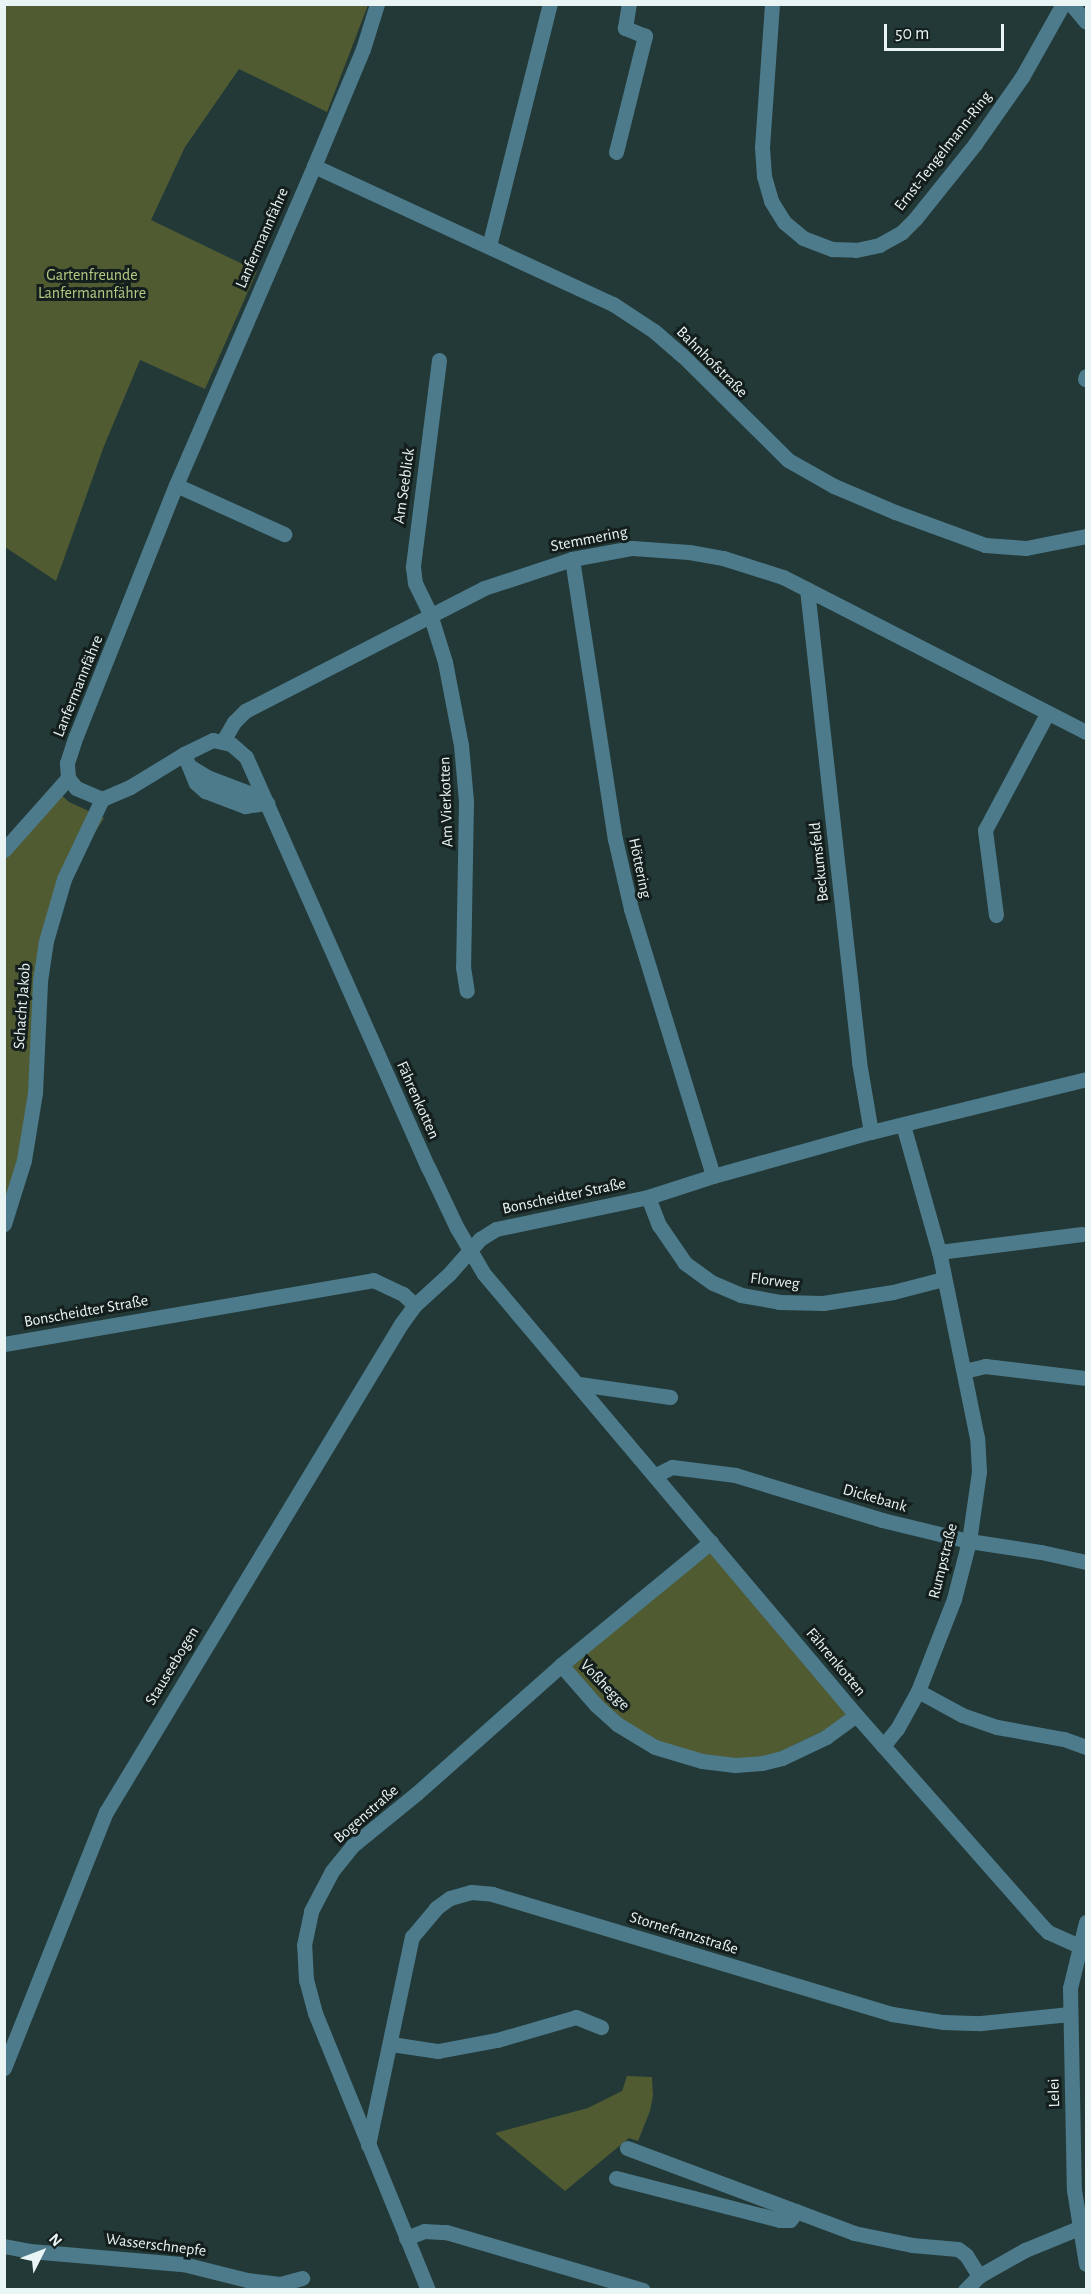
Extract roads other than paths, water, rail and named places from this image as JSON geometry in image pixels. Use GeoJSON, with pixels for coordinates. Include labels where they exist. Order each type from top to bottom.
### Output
{"type":"FeatureCollection","features":[{"type":"Feature","properties":{"kind":"street","name":"Lanfermannfähre"},"geometry":{"type":"LineString","coordinates":[[68,778],[67,763],[76,736],[176,485],[363,49],[377,4]]}},
{"type":"Feature","properties":{"kind":"street"},"geometry":{"type":"LineString","coordinates":[[489,246],[550,4]]}},
{"type":"Feature","properties":{"kind":"street"},"geometry":{"type":"LineString","coordinates":[[616,152],[645,36],[625,28],[629,4]]}},
{"type":"Feature","properties":{"kind":"street","name":"Ernst-Tengelmann-Ring"},"geometry":{"type":"LineString","coordinates":[[772,4],[762,147],[764,176],[771,201],[784,222],[803,238],[832,249],[856,250],[879,245],[902,232],[915,219],[975,144],[1022,77],[1063,4]]}},
{"type":"Feature","properties":{"kind":"street"},"geometry":{"type":"LineString","coordinates":[[1071,4],[1086,22]]}},
{"type":"Feature","properties":{"kind":"street","name":"Bahnhofstraße"},"geometry":{"type":"LineString","coordinates":[[314,166],[613,304],[654,331],[773,448],[788,460],[834,486],[895,512],[985,545],[1026,548],[1086,536]]}},
{"type":"Feature","properties":{"kind":"street","name":"Am Seeblick"},"geometry":{"type":"LineString","coordinates":[[430,614],[415,583],[413,567],[439,360]]}},
{"type":"Feature","properties":{"kind":"street"},"geometry":{"type":"LineString","coordinates":[[176,485],[284,534]]}},
{"type":"Feature","properties":{"kind":"street","name":"Stemmering"},"geometry":{"type":"LineString","coordinates":[[223,741],[234,722],[245,711],[483,588],[572,559],[632,548],[689,552],[723,558],[783,577],[1086,732]]}},
{"type":"Feature","properties":{"kind":"street","name":"Höttering"},"geometry":{"type":"LineString","coordinates":[[572,559],[615,839],[631,909],[713,1176]]}},
{"type":"Feature","properties":{"kind":"street","name":"Beckumsfeld"},"geometry":{"type":"LineString","coordinates":[[807,588],[859,1062],[871,1132]]}},
{"type":"Feature","properties":{"kind":"street","name":"Am Vierkotten"},"geometry":{"type":"LineString","coordinates":[[430,614],[445,662],[461,745],[466,801],[463,967],[467,992]]}},
{"type":"Feature","properties":{"kind":"street"},"geometry":{"type":"LineString","coordinates":[[996,915],[985,830],[1047,714]]}},
{"type":"Feature","properties":{"kind":"street"},"geometry":{"type":"LineString","coordinates":[[4,850],[68,778],[76,788],[102,799],[186,760],[213,740],[223,741]]}},
{"type":"Feature","properties":{"kind":"street","name":"Fährenkotten"},"geometry":{"type":"LineString","coordinates":[[223,741],[238,748],[246,757],[428,1167],[470,1253],[507,1304],[579,1384],[883,1746],[1048,1932],[1079,1946]]}},
{"type":"Feature","properties":{"kind":"street"},"geometry":{"type":"LineString","coordinates":[[186,760],[196,783],[205,791],[245,807],[267,803]]}},
{"type":"Feature","properties":{"kind":"street","name":"Schacht Jakob"},"geometry":{"type":"LineString","coordinates":[[4,1224],[24,1160],[34,1093],[40,981],[46,941],[64,879],[102,799]]}},
{"type":"Feature","properties":{"kind":"street","name":"Bonscheidter Straße"},"geometry":{"type":"LineString","coordinates":[[4,1344],[373,1280],[403,1294],[415,1305],[470,1253],[480,1239],[496,1229],[648,1197],[713,1176],[871,1132],[1086,1079]]}},
{"type":"Feature","properties":{"kind":"street","name":"Rumpstraße"},"geometry":{"type":"LineString","coordinates":[[883,1746],[897,1729],[918,1691],[954,1599],[969,1540],[978,1472],[977,1438],[939,1252],[903,1125]]}},
{"type":"Feature","properties":{"kind":"street","name":"Florweg"},"geometry":{"type":"LineString","coordinates":[[648,1197],[659,1225],[685,1263],[713,1283],[741,1295],[779,1302],[823,1303],[893,1292],[943,1279]]}},
{"type":"Feature","properties":{"kind":"street"},"geometry":{"type":"LineString","coordinates":[[939,1252],[1082,1234]]}},
{"type":"Feature","properties":{"kind":"street","name":"Stauseebogen"},"geometry":{"type":"LineString","coordinates":[[4,2068],[106,1812],[395,1334],[415,1305]]}},
{"type":"Feature","properties":{"kind":"street"},"geometry":{"type":"LineString","coordinates":[[964,1371],[985,1366],[1086,1378]]}},
{"type":"Feature","properties":{"kind":"street"},"geometry":{"type":"LineString","coordinates":[[579,1384],[670,1397]]}},
{"type":"Feature","properties":{"kind":"street","name":"Dickebank"},"geometry":{"type":"LineString","coordinates":[[656,1475],[672,1467],[735,1475],[882,1520],[969,1540],[1086,1562]]}},
{"type":"Feature","properties":{"kind":"street","name":"Bogenstraße"},"geometry":{"type":"LineString","coordinates":[[428,2289],[315,2013],[306,1980],[304,1945],[311,1911],[332,1871],[352,1846],[417,1793],[561,1665],[711,1542]]}},
{"type":"Feature","properties":{"kind":"street","name":"Voßhegge"},"geometry":{"type":"LineString","coordinates":[[561,1665],[616,1724],[655,1747],[702,1761],[735,1765],[762,1763],[782,1758],[826,1737],[856,1714]]}},
{"type":"Feature","properties":{"kind":"street"},"geometry":{"type":"LineString","coordinates":[[918,1691],[962,1715],[997,1727],[1064,1739],[1086,1747]]}},
{"type":"Feature","properties":{"kind":"street","name":"Stornefranzstraße"},"geometry":{"type":"LineString","coordinates":[[368,2145],[391,2044],[404,1966],[412,1937],[436,1908],[450,1898],[471,1892],[492,1894],[892,2014],[944,2022],[981,2023],[1070,2014]]}},
{"type":"Feature","properties":{"kind":"street","name":"Lelei"},"geometry":{"type":"LineString","coordinates":[[1086,1922],[1070,1988],[1074,2190],[1083,2226],[1086,2264]]}},
{"type":"Feature","properties":{"kind":"street"},"geometry":{"type":"LineString","coordinates":[[391,2044],[438,2050],[497,2040],[576,2017],[602,2027]]}},
{"type":"Feature","properties":{"kind":"street"},"geometry":{"type":"LineString","coordinates":[[627,2148],[854,2233],[912,2245],[958,2248],[966,2255],[979,2276]]}},
{"type":"Feature","properties":{"kind":"street"},"geometry":{"type":"LineString","coordinates":[[616,2178],[780,2220],[790,2220],[797,2211]]}},
{"type":"Feature","properties":{"kind":"street"},"geometry":{"type":"LineString","coordinates":[[965,2289],[979,2276],[1025,2250],[1083,2226]]}},
{"type":"Feature","properties":{"kind":"street"},"geometry":{"type":"LineString","coordinates":[[406,2238],[424,2231],[446,2232],[643,2289]]}},
{"type":"Feature","properties":{"kind":"street","name":"Wasserschnepfe"},"geometry":{"type":"LineString","coordinates":[[4,2246],[30,2251],[183,2264],[247,2280],[280,2284],[303,2278]]}},
{"type":"Feature","properties":{"kind":"park label","name":"Gartenfreunde Lanfermannfähre"},"geometry":{"type":"Point","coordinates":[92,284]}}]}
